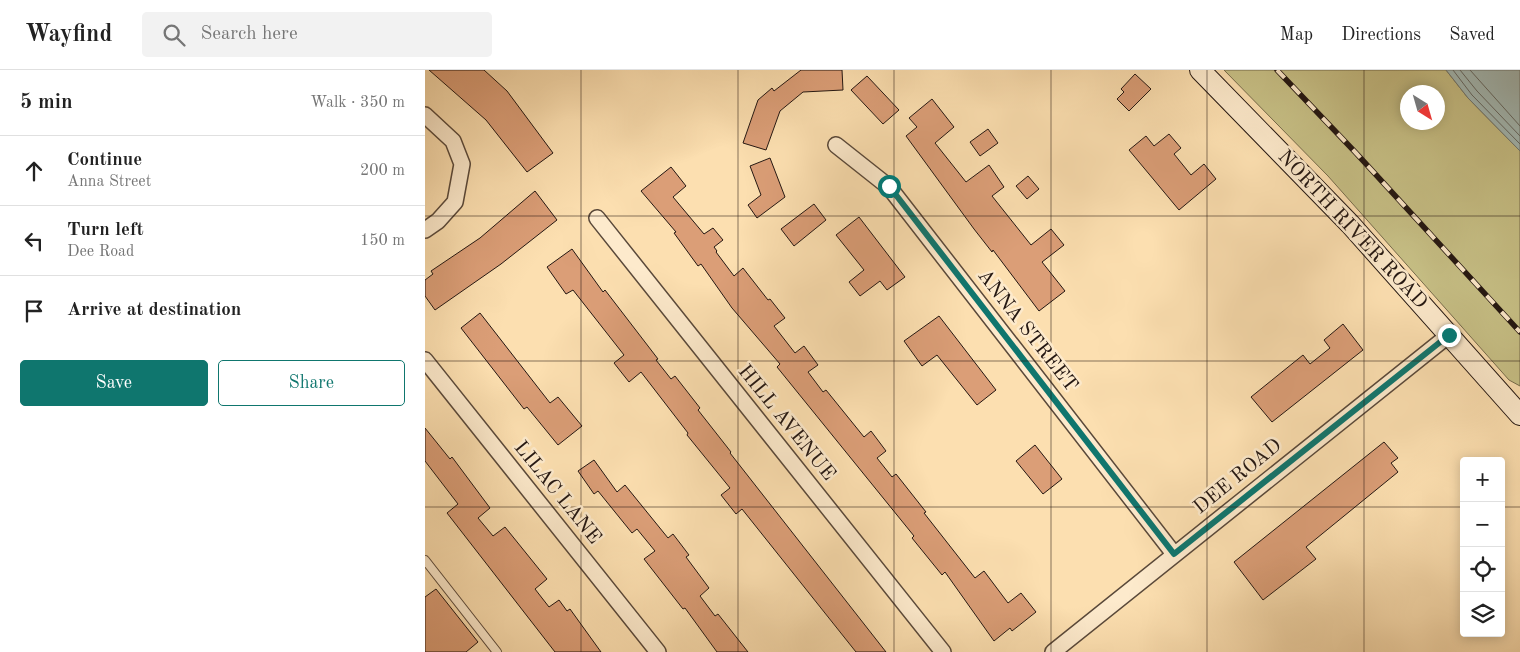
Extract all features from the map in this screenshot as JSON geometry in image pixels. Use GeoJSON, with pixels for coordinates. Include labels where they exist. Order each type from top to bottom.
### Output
{"type":"FeatureCollection","features":[{"type":"Feature","properties":{"kind":"main road","name":"NORTH RIVER ROAD"},"geometry":{"type":"LineString","coordinates":[[1200,70],[1350,224],[1520,415]]}},
{"type":"Feature","properties":{"kind":"street"},"geometry":{"type":"LineString","coordinates":[[425,116],[453,140],[462,164],[455,202],[438,221],[425,230]]}},
{"type":"Feature","properties":{"kind":"street","name":"ANNA STREET"},"geometry":{"type":"LineString","coordinates":[[836,145],[889,186],[1174,554]]}},
{"type":"Feature","properties":{"kind":"street","name":"HILL AVENUE"},"geometry":{"type":"LineString","coordinates":[[597,218],[943,652]]}},
{"type":"Feature","properties":{"kind":"street","name":"DEE ROAD"},"geometry":{"type":"LineString","coordinates":[[1053,652],[1449,335]]}},
{"type":"Feature","properties":{"kind":"street","name":"LILAC LANE"},"geometry":{"type":"LineString","coordinates":[[425,360],[658,652]]}},
{"type":"Feature","properties":{"kind":"lane"},"geometry":{"type":"LineString","coordinates":[[425,560],[497,652]]}},
{"type":"Feature","properties":{"kind":"shaded area"},"geometry":{"type":"Polygon","coordinates":[[[1224,70],[1446,70],[1468,98],[1520,151],[1520,386],[1509,380],[1328,176],[1224,70]]]}},
{"type":"Feature","properties":{"kind":"water"},"geometry":{"type":"Polygon","coordinates":[[[1446,70],[1520,70],[1520,151],[1468,98],[1446,70]]]}},
{"type":"Feature","properties":{"kind":"building"},"geometry":{"type":"Polygon","coordinates":[[[429,70],[484,70],[507,91],[553,153],[527,172],[486,120],[429,70]]]}},
{"type":"Feature","properties":{"kind":"building"},"geometry":{"type":"Polygon","coordinates":[[[801,70],[842,70],[843,90],[803,92],[780,111],[766,150],[743,143],[758,100],[772,88],[774,91],[801,70]]]}},
{"type":"Feature","properties":{"kind":"building"},"geometry":{"type":"Polygon","coordinates":[[[1135,74],[1151,89],[1129,111],[1117,99],[1124,92],[1121,89],[1135,74]]]}},
{"type":"Feature","properties":{"kind":"building"},"geometry":{"type":"Polygon","coordinates":[[[867,76],[899,110],[883,124],[851,90],[867,76]]]}},
{"type":"Feature","properties":{"kind":"building"},"geometry":{"type":"Polygon","coordinates":[[[932,99],[954,127],[935,143],[966,182],[989,165],[1004,187],[992,196],[1031,245],[1051,229],[1064,245],[1042,262],[1065,291],[1039,311],[993,250],[992,252],[974,229],[906,136],[917,127],[909,118],[932,99]]]}},
{"type":"Feature","properties":{"kind":"building"},"geometry":{"type":"Polygon","coordinates":[[[988,129],[998,143],[980,156],[970,142],[988,129]]]}},
{"type":"Feature","properties":{"kind":"building"},"geometry":{"type":"Polygon","coordinates":[[[1169,134],[1181,148],[1174,154],[1191,175],[1204,164],[1216,179],[1179,210],[1129,150],[1146,136],[1154,146],[1169,134]]]}},
{"type":"Feature","properties":{"kind":"building"},"geometry":{"type":"Polygon","coordinates":[[[770,158],[785,197],[757,218],[748,205],[761,195],[750,166],[770,158]]]}},
{"type":"Feature","properties":{"kind":"building"},"geometry":{"type":"Polygon","coordinates":[[[671,167],[686,186],[673,197],[704,234],[713,228],[723,240],[714,247],[734,276],[743,268],[785,318],[774,326],[795,353],[804,346],[818,365],[808,372],[823,392],[826,390],[864,437],[871,431],[886,451],[877,458],[892,477],[896,474],[975,578],[984,571],[1008,603],[1021,593],[1036,612],[1012,631],[1010,628],[994,641],[945,572],[942,575],[912,538],[914,536],[777,367],[780,364],[732,308],[701,264],[698,266],[674,233],[676,232],[641,191],[671,167]]]}},
{"type":"Feature","properties":{"kind":"building"},"geometry":{"type":"Polygon","coordinates":[[[1028,176],[1039,189],[1027,199],[1016,186],[1028,176]]]}},
{"type":"Feature","properties":{"kind":"building"},"geometry":{"type":"Polygon","coordinates":[[[535,191],[557,220],[501,264],[435,310],[425,296],[425,280],[433,274],[431,271],[480,238],[535,191]]]}},
{"type":"Feature","properties":{"kind":"building"},"geometry":{"type":"Polygon","coordinates":[[[814,204],[826,220],[794,246],[781,229],[814,204]]]}},
{"type":"Feature","properties":{"kind":"building"},"geometry":{"type":"Polygon","coordinates":[[[859,217],[905,277],[887,290],[880,281],[860,296],[849,282],[864,270],[836,235],[859,217]]]}},
{"type":"Feature","properties":{"kind":"building"},"geometry":{"type":"Polygon","coordinates":[[[572,249],[603,292],[605,290],[658,359],[656,360],[671,379],[675,376],[700,408],[698,410],[730,453],[886,652],[856,652],[742,509],[736,514],[721,495],[730,488],[687,435],[688,433],[641,372],[629,382],[614,363],[624,355],[573,290],[566,294],[547,267],[572,249]]]}},
{"type":"Feature","properties":{"kind":"building"},"geometry":{"type":"Polygon","coordinates":[[[480,313],[550,403],[558,397],[582,426],[558,445],[527,407],[524,409],[461,328],[480,313]]]}},
{"type":"Feature","properties":{"kind":"building"},"geometry":{"type":"Polygon","coordinates":[[[939,316],[996,390],[977,405],[937,355],[922,366],[904,341],[939,316]]]}},
{"type":"Feature","properties":{"kind":"building"},"geometry":{"type":"Polygon","coordinates":[[[1343,324],[1363,350],[1272,422],[1251,397],[1303,355],[1310,364],[1330,348],[1324,340],[1343,324]]]}},
{"type":"Feature","properties":{"kind":"building"},"geometry":{"type":"Polygon","coordinates":[[[425,428],[450,459],[452,457],[490,508],[478,518],[493,536],[505,527],[547,579],[535,589],[549,607],[559,600],[567,611],[570,609],[601,652],[555,652],[447,513],[458,504],[425,461],[425,428]]]}},
{"type":"Feature","properties":{"kind":"building"},"geometry":{"type":"Polygon","coordinates":[[[1384,442],[1398,458],[1391,463],[1398,472],[1306,547],[1316,559],[1263,600],[1234,562],[1384,442]]]}},
{"type":"Feature","properties":{"kind":"building"},"geometry":{"type":"Polygon","coordinates":[[[1035,445],[1062,479],[1043,494],[1016,461],[1035,445]]]}},
{"type":"Feature","properties":{"kind":"building"},"geometry":{"type":"Polygon","coordinates":[[[594,460],[617,492],[625,485],[668,538],[673,534],[689,555],[686,557],[709,588],[700,596],[715,616],[718,614],[748,652],[717,652],[685,608],[683,609],[644,559],[655,551],[637,529],[632,533],[598,491],[594,494],[578,471],[594,460]]]}},
{"type":"Feature","properties":{"kind":"building"},"geometry":{"type":"Polygon","coordinates":[[[436,589],[478,642],[466,652],[425,652],[425,597],[436,589]]]}},
{"type":"Feature","properties":{"kind":"railway"},"geometry":{"type":"LineString","coordinates":[[1277,70],[1520,332]]}},
{"type":"Feature","properties":{"kind":"route"},"geometry":{"type":"LineString","coordinates":[[889,186],[1174,554],[1449,335]]}}]}
